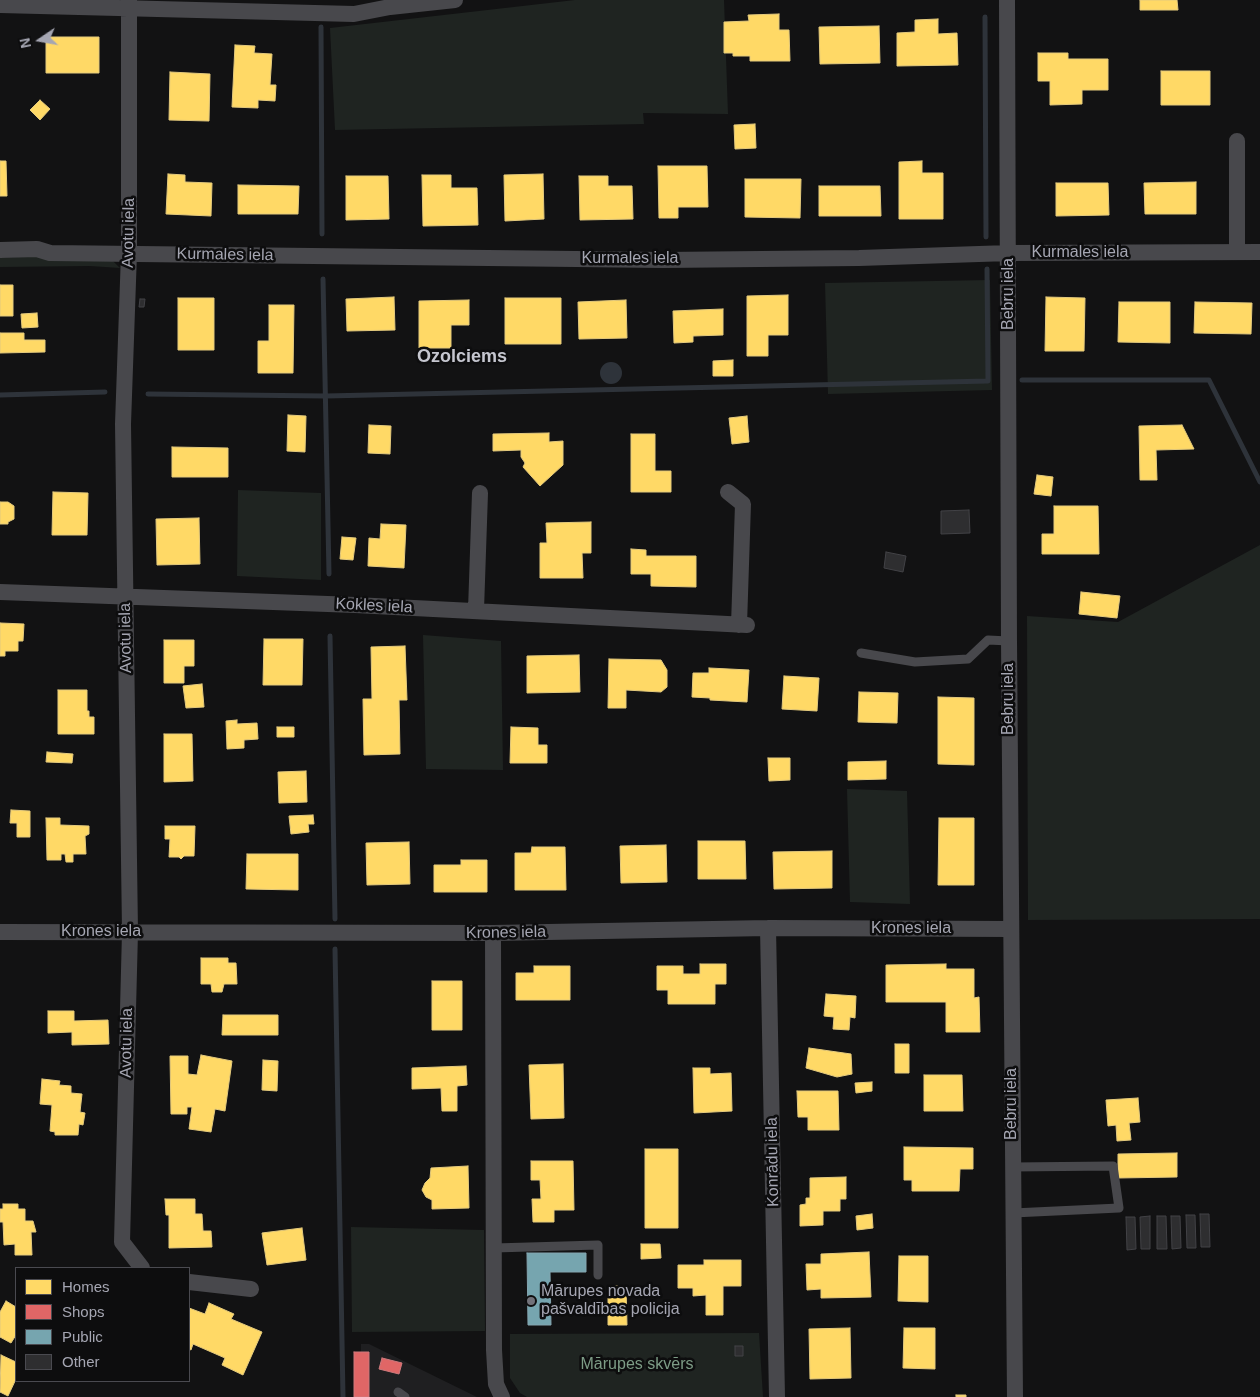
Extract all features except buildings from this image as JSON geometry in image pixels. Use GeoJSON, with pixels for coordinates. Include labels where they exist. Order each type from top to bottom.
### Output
{"type":"FeatureCollection","features":[{"type":"Feature","properties":{"kind":"street"},"geometry":{"type":"LineString","coordinates":[[0,5],[129,5],[354,14],[390,7],[455,0]]}},
{"type":"Feature","properties":{"kind":"street","name":"Bebru iela"},"geometry":{"type":"LineString","coordinates":[[1007,0],[1012,1167],[1015,1397]]}},
{"type":"Feature","properties":{"kind":"street","name":"Avotu iela"},"geometry":{"type":"LineString","coordinates":[[129,5],[129,253],[123,424],[130,932],[122,1242],[141,1267]]}},
{"type":"Feature","properties":{"kind":"street"},"geometry":{"type":"LineString","coordinates":[[1237,141],[1237,252]]}},
{"type":"Feature","properties":{"kind":"street","name":"Kurmales iela"},"geometry":{"type":"LineString","coordinates":[[0,250],[37,249],[50,253],[663,260],[859,258],[1009,253],[1260,252]]}},
{"type":"Feature","properties":{"kind":"street","name":"Kokles iela"},"geometry":{"type":"LineString","coordinates":[[0,592],[126,595],[476,610],[743,625],[743,504],[728,492]]}},
{"type":"Feature","properties":{"kind":"street"},"geometry":{"type":"LineString","coordinates":[[476,610],[480,493]]}},
{"type":"Feature","properties":{"kind":"street","name":"Krones iela"},"geometry":{"type":"LineString","coordinates":[[0,932],[494,933],[768,928],[1011,929]]}},
{"type":"Feature","properties":{"kind":"street","name":"Konrādu iela"},"geometry":{"type":"LineString","coordinates":[[768,928],[777,1397]]}},
{"type":"Feature","properties":{"kind":"street"},"geometry":{"type":"LineString","coordinates":[[494,933],[495,1374],[499,1393],[502,1397]]}},
{"type":"Feature","properties":{"kind":"street"},"geometry":{"type":"LineString","coordinates":[[190,1282],[251,1289]]}},
{"type":"Feature","properties":{"kind":"lane"},"geometry":{"type":"LineString","coordinates":[[861,653],[915,662],[968,660],[988,640],[1009,640]]}},
{"type":"Feature","properties":{"kind":"lane"},"geometry":{"type":"LineString","coordinates":[[1012,1167],[1113,1166],[1118,1208],[1013,1213]]}},
{"type":"Feature","properties":{"kind":"lane"},"geometry":{"type":"LineString","coordinates":[[494,1248],[598,1245],[598,1275]]}},
{"type":"Feature","properties":{"kind":"shaded area"},"geometry":{"type":"Polygon","coordinates":[[[611,362],[619,365],[622,373],[619,381],[611,384],[603,381],[600,373],[603,365],[611,362]]]}},
{"type":"Feature","properties":{"kind":"shaded area"},"geometry":{"type":"Polygon","coordinates":[[[361,1344],[369,1344],[477,1397],[361,1397],[361,1344]]]}},
{"type":"Feature","properties":{"kind":"green space"},"geometry":{"type":"Polygon","coordinates":[[[575,0],[724,0],[728,114],[643,113],[644,124],[335,130],[330,28],[575,0]]]}},
{"type":"Feature","properties":{"kind":"green space"},"geometry":{"type":"Polygon","coordinates":[[[36,256],[113,261],[120,268],[90,266],[0,267],[0,258],[36,256]]]}},
{"type":"Feature","properties":{"kind":"green space"},"geometry":{"type":"Polygon","coordinates":[[[990,280],[992,390],[828,394],[825,283],[990,280]]]}},
{"type":"Feature","properties":{"kind":"green space"},"geometry":{"type":"Polygon","coordinates":[[[238,490],[321,493],[321,580],[237,576],[238,490]]]}},
{"type":"Feature","properties":{"kind":"green space"},"geometry":{"type":"Polygon","coordinates":[[[1260,545],[1260,919],[1028,920],[1027,616],[1118,622],[1260,545]]]}},
{"type":"Feature","properties":{"kind":"green space"},"geometry":{"type":"Polygon","coordinates":[[[423,635],[501,641],[503,770],[426,769],[423,635]]]}},
{"type":"Feature","properties":{"kind":"green space"},"geometry":{"type":"Polygon","coordinates":[[[847,789],[907,791],[910,904],[850,902],[847,789]]]}},
{"type":"Feature","properties":{"kind":"green space"},"geometry":{"type":"Polygon","coordinates":[[[351,1227],[484,1230],[485,1331],[352,1332],[351,1227]]]}},
{"type":"Feature","properties":{"kind":"green space","name":"Mārupes skvērs"},"geometry":{"type":"Polygon","coordinates":[[[759,1333],[763,1397],[527,1397],[520,1393],[510,1378],[510,1334],[759,1333]]]}},
{"type":"Feature","properties":{"kind":"waterway"},"geometry":{"type":"LineString","coordinates":[[985,17],[986,237]]}},
{"type":"Feature","properties":{"kind":"waterway"},"geometry":{"type":"LineString","coordinates":[[321,27],[322,234]]}},
{"type":"Feature","properties":{"kind":"waterway"},"geometry":{"type":"LineString","coordinates":[[148,394],[326,396],[988,381],[987,269]]}},
{"type":"Feature","properties":{"kind":"waterway"},"geometry":{"type":"LineString","coordinates":[[323,279],[329,574]]}},
{"type":"Feature","properties":{"kind":"waterway"},"geometry":{"type":"LineString","coordinates":[[1022,380],[1209,380],[1260,482]]}},
{"type":"Feature","properties":{"kind":"waterway"},"geometry":{"type":"LineString","coordinates":[[0,395],[105,392]]}},
{"type":"Feature","properties":{"kind":"waterway"},"geometry":{"type":"LineString","coordinates":[[330,636],[335,919]]}},
{"type":"Feature","properties":{"kind":"waterway"},"geometry":{"type":"LineString","coordinates":[[335,949],[343,1397]]}},
{"type":"Feature","properties":{"kind":"place","name":"Mārupes novada pašvaldības policija"},"geometry":{"type":"Point","coordinates":[531,1301]}},
{"type":"Feature","properties":{"kind":"district","name":"Ozolciems"},"geometry":{"type":"Point","coordinates":[462,357]}}]}
